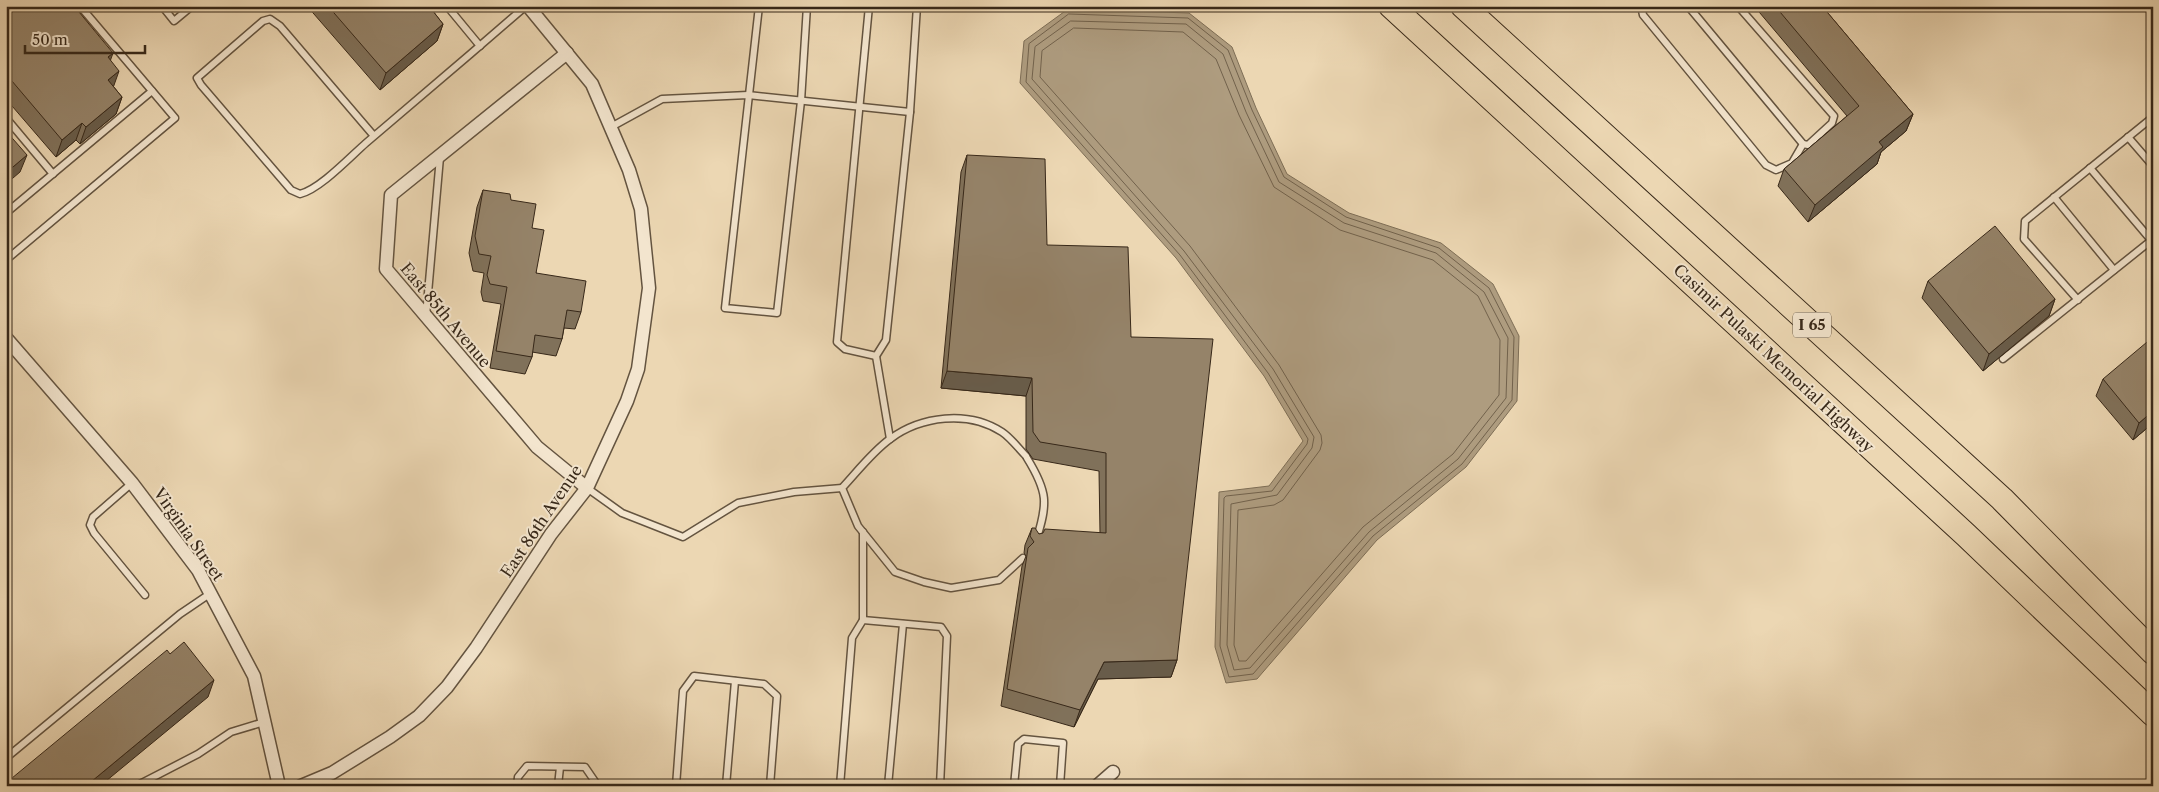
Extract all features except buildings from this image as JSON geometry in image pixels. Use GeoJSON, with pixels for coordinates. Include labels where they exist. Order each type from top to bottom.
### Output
{"type":"FeatureCollection","features":[{"type":"Feature","properties":{"kind":"highway","name":"Casimir Pulaski Memorial Highway"},"geometry":{"type":"LineString","coordinates":[[1391,6],[1966,534],[2153,714]]}},
{"type":"Feature","properties":{"kind":"highway","name":"I 65"},"geometry":{"type":"LineString","coordinates":[[1463,6],[2002,499],[2153,652]]}},
{"type":"Feature","properties":{"kind":"street","name":"East 86th Avenue"},"geometry":{"type":"LineString","coordinates":[[301,786],[332,774],[390,737],[419,716],[442,693],[476,648],[551,534],[588,488],[627,401],[638,369],[648,288],[641,209],[629,170],[592,84],[527,6]]}},
{"type":"Feature","properties":{"kind":"street","name":"East 85th Avenue"},"geometry":{"type":"LineString","coordinates":[[567,53],[391,195],[386,269],[537,448],[588,488]]}},
{"type":"Feature","properties":{"kind":"street","name":"Virginia Street"},"geometry":{"type":"LineString","coordinates":[[6,338],[132,483],[198,570],[254,676],[279,786]]}},
{"type":"Feature","properties":{"kind":"street"},"geometry":{"type":"LineString","coordinates":[[1097,786],[1113,772]]}},
{"type":"Feature","properties":{"kind":"lane"},"geometry":{"type":"LineString","coordinates":[[6,260],[175,118],[80,6]]}},
{"type":"Feature","properties":{"kind":"lane"},"geometry":{"type":"LineString","coordinates":[[162,6],[174,21],[192,6]]}},
{"type":"Feature","properties":{"kind":"lane"},"geometry":{"type":"LineString","coordinates":[[447,6],[480,46]]}},
{"type":"Feature","properties":{"kind":"lane"},"geometry":{"type":"LineString","coordinates":[[374,136],[280,26],[270,19],[263,22],[197,78],[291,190],[300,194],[309,192],[527,6]]}},
{"type":"Feature","properties":{"kind":"lane"},"geometry":{"type":"LineString","coordinates":[[759,6],[725,308],[777,313],[801,100],[807,6]]}},
{"type":"Feature","properties":{"kind":"lane"},"geometry":{"type":"LineString","coordinates":[[869,6],[861,107],[837,342],[845,349],[876,356]]}},
{"type":"Feature","properties":{"kind":"lane"},"geometry":{"type":"LineString","coordinates":[[890,439],[876,356],[886,340],[910,112],[917,6]]}},
{"type":"Feature","properties":{"kind":"lane"},"geometry":{"type":"LineString","coordinates":[[1641,6],[1643,15],[1766,165],[1776,170],[1792,163],[1803,144]]}},
{"type":"Feature","properties":{"kind":"lane"},"geometry":{"type":"LineString","coordinates":[[1688,6],[1803,144],[1808,145],[1832,123],[1834,116],[1738,6]]}},
{"type":"Feature","properties":{"kind":"lane"},"geometry":{"type":"LineString","coordinates":[[6,213],[152,91]]}},
{"type":"Feature","properties":{"kind":"lane"},"geometry":{"type":"LineString","coordinates":[[611,127],[662,99],[748,95],[910,112]]}},
{"type":"Feature","properties":{"kind":"lane"},"geometry":{"type":"LineString","coordinates":[[2078,300],[2024,239],[2025,221],[2153,117]]}},
{"type":"Feature","properties":{"kind":"lane"},"geometry":{"type":"LineString","coordinates":[[6,118],[53,174]]}},
{"type":"Feature","properties":{"kind":"lane"},"geometry":{"type":"LineString","coordinates":[[2128,137],[2153,166]]}},
{"type":"Feature","properties":{"kind":"lane"},"geometry":{"type":"LineString","coordinates":[[426,318],[440,156]]}},
{"type":"Feature","properties":{"kind":"lane"},"geometry":{"type":"LineString","coordinates":[[2003,359],[2152,239],[2090,168]]}},
{"type":"Feature","properties":{"kind":"lane"},"geometry":{"type":"LineString","coordinates":[[2054,197],[2114,270]]}},
{"type":"Feature","properties":{"kind":"lane"},"geometry":{"type":"LineString","coordinates":[[588,488],[622,513],[683,537],[738,503],[794,492],[842,488],[890,439],[915,426],[944,418],[975,420],[1002,432],[1027,457],[1041,481],[1045,511],[1034,546]]}},
{"type":"Feature","properties":{"kind":"lane"},"geometry":{"type":"LineString","coordinates":[[132,483],[93,517],[90,525],[94,533],[145,595]]}},
{"type":"Feature","properties":{"kind":"lane"},"geometry":{"type":"LineString","coordinates":[[842,488],[858,526],[895,572],[924,582],[951,588],[999,580],[1023,558]]}},
{"type":"Feature","properties":{"kind":"lane"},"geometry":{"type":"LineString","coordinates":[[840,786],[852,638],[863,620],[863,532]]}},
{"type":"Feature","properties":{"kind":"lane"},"geometry":{"type":"LineString","coordinates":[[6,758],[180,614],[210,593]]}},
{"type":"Feature","properties":{"kind":"lane"},"geometry":{"type":"LineString","coordinates":[[863,620],[941,627],[947,636],[940,786]]}},
{"type":"Feature","properties":{"kind":"lane"},"geometry":{"type":"LineString","coordinates":[[888,786],[903,624]]}},
{"type":"Feature","properties":{"kind":"lane"},"geometry":{"type":"LineString","coordinates":[[676,786],[683,690],[694,676],[764,684],[777,696],[770,786]]}},
{"type":"Feature","properties":{"kind":"lane"},"geometry":{"type":"LineString","coordinates":[[726,786],[735,681]]}},
{"type":"Feature","properties":{"kind":"lane"},"geometry":{"type":"LineString","coordinates":[[136,786],[198,754],[231,732],[264,722]]}},
{"type":"Feature","properties":{"kind":"lane"},"geometry":{"type":"LineString","coordinates":[[1014,786],[1018,744],[1024,739],[1063,743],[1060,786]]}},
{"type":"Feature","properties":{"kind":"lane"},"geometry":{"type":"LineString","coordinates":[[517,786],[518,776],[527,766],[585,767],[598,786]]}},
{"type":"Feature","properties":{"kind":"lane"},"geometry":{"type":"LineString","coordinates":[[558,786],[560,767]]}},
{"type":"Feature","properties":{"kind":"water"},"geometry":{"type":"Polygon","coordinates":[[[1068,9],[1189,13],[1232,47],[1256,108],[1287,174],[1349,213],[1441,243],[1493,284],[1519,336],[1517,401],[1466,467],[1377,540],[1257,679],[1226,683],[1215,647],[1219,492],[1269,486],[1303,441],[1264,376],[1176,258],[1020,83],[1024,41],[1068,9]]]}}]}
